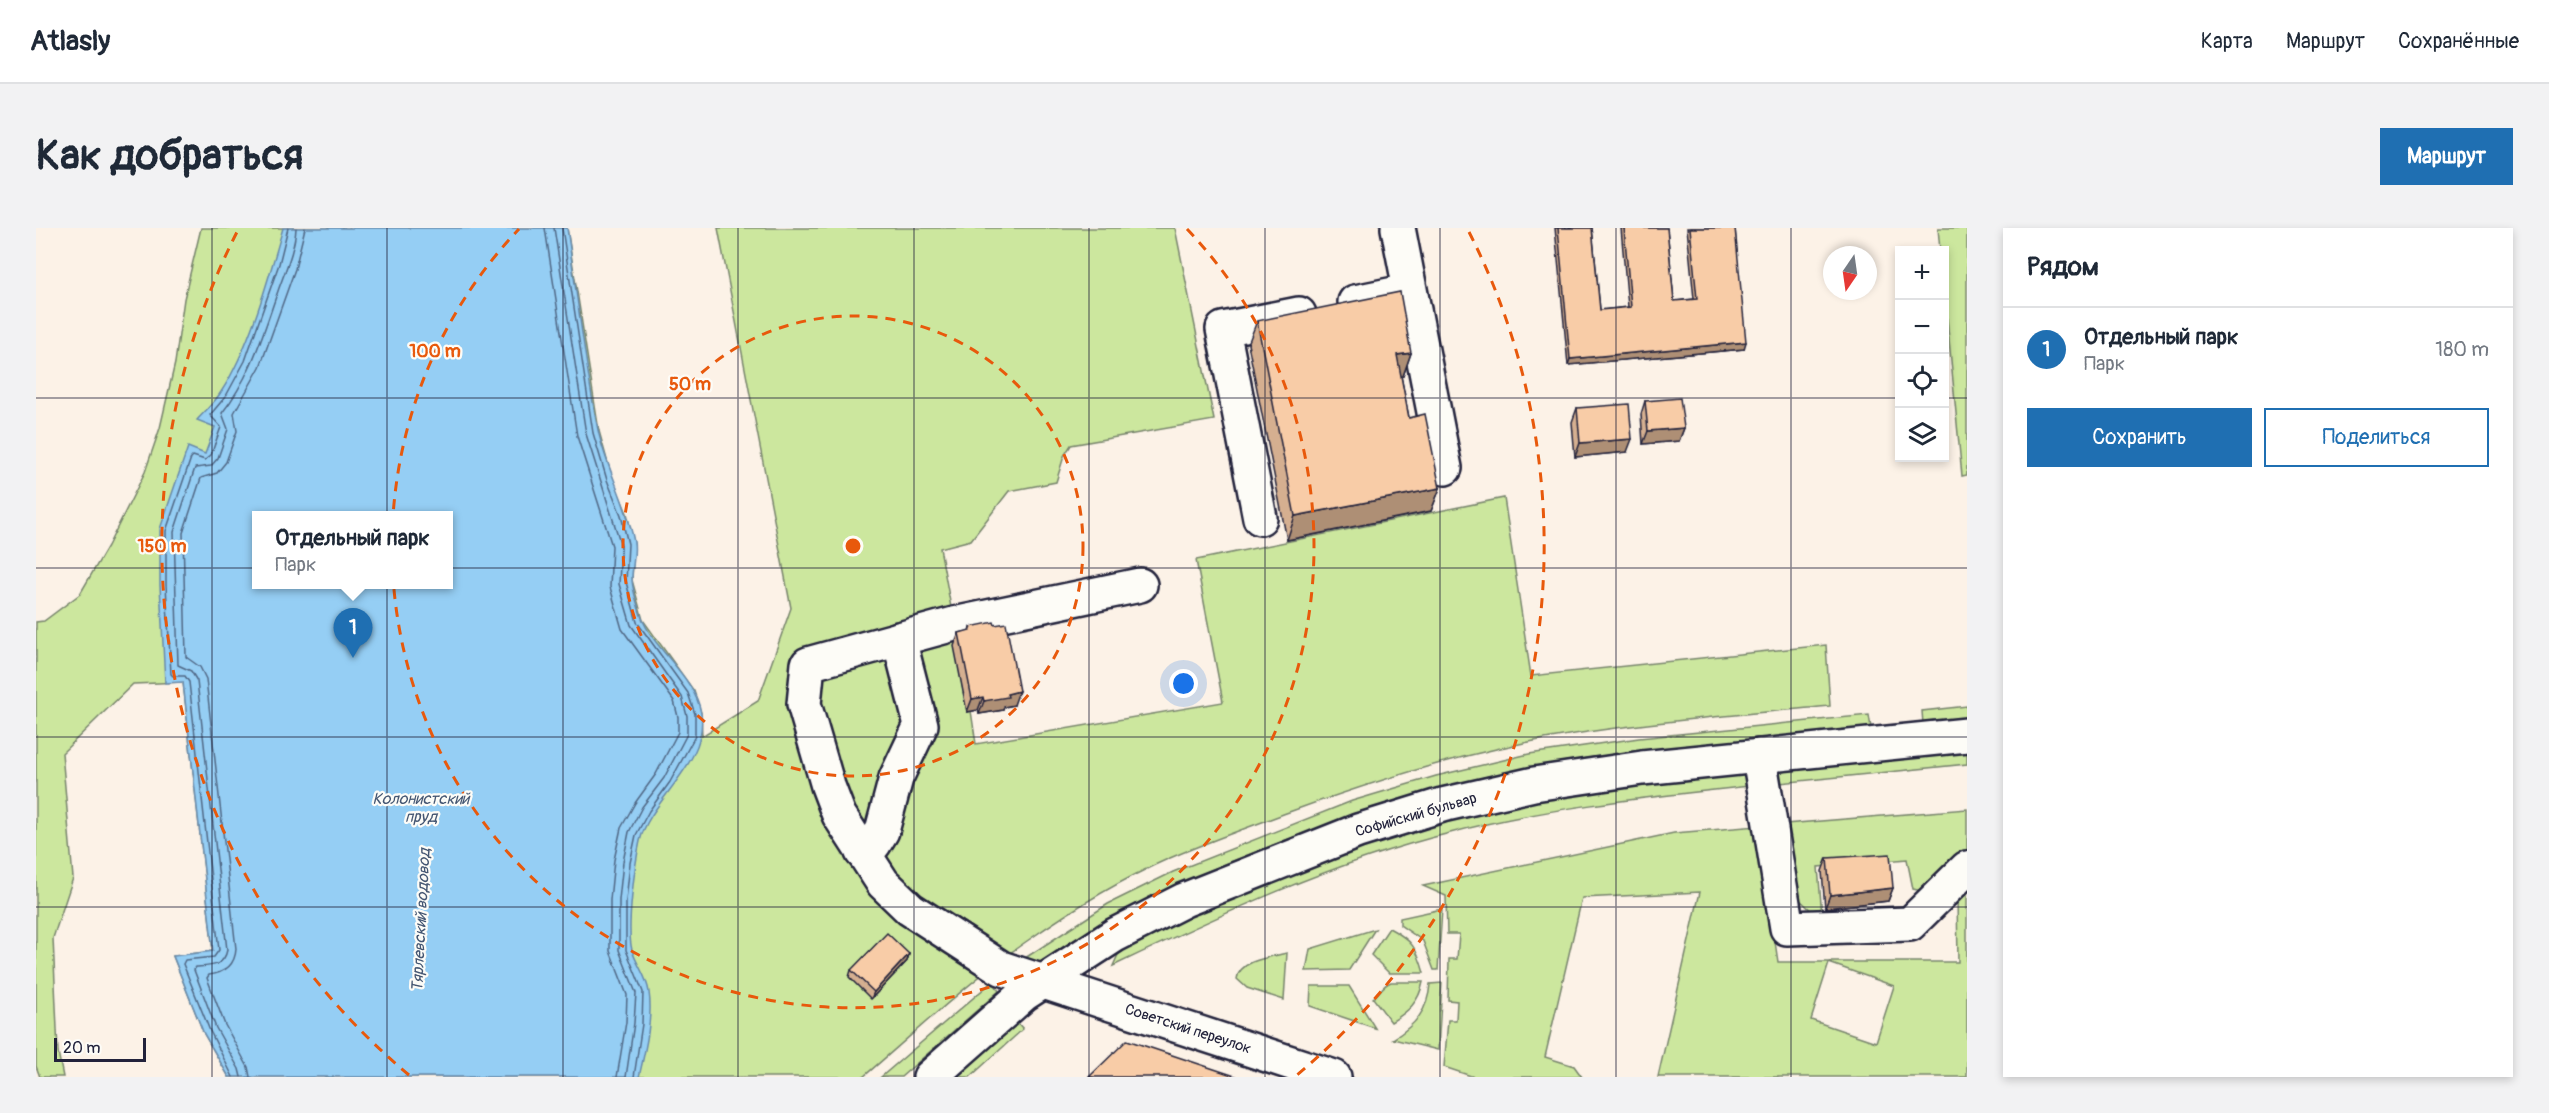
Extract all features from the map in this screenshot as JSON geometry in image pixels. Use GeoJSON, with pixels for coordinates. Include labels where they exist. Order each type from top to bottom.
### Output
{"type":"FeatureCollection","features":[{"type":"Feature","properties":{"kind":"street"},"geometry":{"type":"LineString","coordinates":[[1398,228],[1445,468]]}},
{"type":"Feature","properties":{"kind":"street"},"geometry":{"type":"LineString","coordinates":[[1260,518],[1223,329],[1409,291]]}},
{"type":"Feature","properties":{"kind":"street"},"geometry":{"type":"LineString","coordinates":[[862,852],[874,844],[882,831],[896,778],[921,725],[899,639],[954,624],[1140,585]]}},
{"type":"Feature","properties":{"kind":"street","name":"Советский переулок"},"geometry":{"type":"LineString","coordinates":[[899,639],[808,664],[804,704],[839,815],[883,883],[910,909],[1001,968],[1334,1077]]}},
{"type":"Feature","properties":{"kind":"street","name":"Софийский бульвар"},"geometry":{"type":"LineString","coordinates":[[930,1077],[1024,994],[1115,935],[1184,900],[1358,831],[1442,805],[1534,784],[1642,768],[1967,735]]}},
{"type":"Feature","properties":{"kind":"street"},"geometry":{"type":"LineString","coordinates":[[1759,756],[1787,928],[1910,924],[1967,868]]}},
{"type":"Feature","properties":{"kind":"green space"},"geometry":{"type":"Polygon","coordinates":[[[201,228],[567,228],[599,431],[612,478],[627,513],[634,544],[632,580],[643,620],[694,691],[701,713],[702,736],[758,701],[791,608],[718,228],[1175,228],[1214,420],[1071,445],[1064,456],[1056,482],[1009,491],[971,540],[940,548],[958,645],[955,646],[967,712],[971,711],[976,744],[1223,702],[1196,560],[1504,498],[1531,676],[1826,645],[1830,706],[1638,725],[1494,749],[1376,782],[1214,840],[1133,876],[1044,929],[964,989],[863,1077],[229,1077],[204,1034],[173,956],[213,951],[183,682],[133,684],[62,753],[73,878],[53,938],[58,1052],[63,1077],[40,1077],[36,1066],[36,622],[44,621],[80,594],[108,546],[145,472],[160,428],[175,363],[184,299],[201,228]]]}},
{"type":"Feature","properties":{"kind":"green space"},"geometry":{"type":"Polygon","coordinates":[[[1938,228],[1967,228],[1967,475],[1962,476],[1949,339],[1949,246],[1940,246],[1938,228]]]}},
{"type":"Feature","properties":{"kind":"green space"},"geometry":{"type":"Polygon","coordinates":[[[1967,706],[1967,720],[1923,724],[1922,711],[1967,706]]]}},
{"type":"Feature","properties":{"kind":"green space"},"geometry":{"type":"Polygon","coordinates":[[[1869,715],[1871,728],[1617,754],[1533,767],[1440,788],[1349,817],[1223,865],[1115,916],[1034,966],[1022,960],[1108,904],[1173,872],[1352,801],[1436,776],[1529,754],[1639,738],[1869,715]]]}},
{"type":"Feature","properties":{"kind":"green space"},"geometry":{"type":"Polygon","coordinates":[[[1967,751],[1967,764],[1780,783],[1780,770],[1967,751]]]}},
{"type":"Feature","properties":{"kind":"green space"},"geometry":{"type":"Polygon","coordinates":[[[1746,773],[1750,786],[1637,799],[1524,816],[1406,845],[1278,891],[1113,966],[1121,948],[1187,916],[1361,846],[1445,820],[1535,799],[1643,783],[1746,773]]]}},
{"type":"Feature","properties":{"kind":"green space"},"geometry":{"type":"Polygon","coordinates":[[[1967,809],[1967,859],[1922,891],[1913,889],[1907,859],[1818,867],[1822,916],[1814,913],[1799,899],[1785,824],[1967,809]]]}},
{"type":"Feature","properties":{"kind":"green space"},"geometry":{"type":"Polygon","coordinates":[[[1758,826],[1778,962],[1958,962],[1957,895],[1967,880],[1967,1077],[1658,1077],[1700,892],[1582,898],[1545,1057],[1574,1066],[1582,1077],[1474,1077],[1444,1067],[1448,1020],[1456,1020],[1457,1001],[1448,1000],[1449,959],[1457,959],[1459,934],[1447,934],[1446,896],[1423,886],[1674,833],[1758,826]],[[1829,963],[1811,1020],[1876,1042],[1894,986],[1829,963]]]}},
{"type":"Feature","properties":{"kind":"green space"},"geometry":{"type":"Polygon","coordinates":[[[1442,909],[1438,970],[1434,970],[1423,941],[1400,925],[1400,918],[1442,909]]]}},
{"type":"Feature","properties":{"kind":"green space"},"geometry":{"type":"Polygon","coordinates":[[[1389,928],[1412,946],[1419,957],[1424,973],[1389,973],[1371,955],[1389,928]]]}},
{"type":"Feature","properties":{"kind":"green space"},"geometry":{"type":"Polygon","coordinates":[[[1375,929],[1349,970],[1306,971],[1310,949],[1375,929]]]}},
{"type":"Feature","properties":{"kind":"green space"},"geometry":{"type":"Polygon","coordinates":[[[1287,953],[1284,1000],[1247,988],[1237,979],[1243,967],[1249,963],[1287,953]]]}},
{"type":"Feature","properties":{"kind":"green space"},"geometry":{"type":"Polygon","coordinates":[[[993,981],[999,991],[901,1077],[881,1077],[993,981]]]}},
{"type":"Feature","properties":{"kind":"green space"},"geometry":{"type":"Polygon","coordinates":[[[1391,982],[1423,982],[1412,1006],[1391,1022],[1373,998],[1391,982]]]}},
{"type":"Feature","properties":{"kind":"green space"},"geometry":{"type":"Polygon","coordinates":[[[1442,983],[1438,1050],[1393,1039],[1414,1023],[1419,1016],[1429,994],[1430,984],[1442,983]]]}},
{"type":"Feature","properties":{"kind":"green space"},"geometry":{"type":"Polygon","coordinates":[[[1311,986],[1349,986],[1375,1028],[1310,1006],[1311,986]]]}},
{"type":"Feature","properties":{"kind":"green space"},"geometry":{"type":"Polygon","coordinates":[[[1015,1020],[1023,1029],[970,1077],[950,1077],[1015,1020]]]}},
{"type":"Feature","properties":{"kind":"water","name":"Колонистский пруд"},"geometry":{"type":"Polygon","coordinates":[[[283,228],[567,228],[598,430],[627,513],[634,542],[633,588],[648,630],[691,687],[701,713],[701,731],[696,748],[688,764],[646,825],[638,851],[632,896],[630,940],[648,986],[650,1002],[648,1035],[639,1077],[229,1077],[204,1034],[173,956],[213,951],[183,682],[165,683],[160,585],[160,529],[188,447],[205,454],[215,427],[197,420],[219,396],[231,375],[241,356],[283,228]]]}},
{"type":"Feature","properties":{"kind":"building"},"geometry":{"type":"Polygon","coordinates":[[[1558,228],[1592,228],[1600,310],[1631,307],[1624,228],[1667,228],[1674,301],[1697,299],[1690,228],[1735,228],[1746,342],[1570,359],[1558,228]]]}},
{"type":"Feature","properties":{"kind":"building"},"geometry":{"type":"Polygon","coordinates":[[[1400,292],[1411,353],[1397,355],[1409,418],[1425,414],[1440,488],[1295,516],[1257,321],[1400,292]]]}},
{"type":"Feature","properties":{"kind":"building"},"geometry":{"type":"Polygon","coordinates":[[[1680,398],[1684,428],[1648,431],[1645,401],[1680,398]]]}},
{"type":"Feature","properties":{"kind":"building"},"geometry":{"type":"Polygon","coordinates":[[[1629,404],[1632,439],[1580,443],[1577,408],[1629,404]]]}},
{"type":"Feature","properties":{"kind":"building"},"geometry":{"type":"Polygon","coordinates":[[[994,622],[995,625],[1006,623],[1019,691],[1007,694],[1008,697],[984,701],[983,697],[972,699],[959,633],[970,630],[970,627],[994,622]]]}},
{"type":"Feature","properties":{"kind":"building"},"geometry":{"type":"Polygon","coordinates":[[[1890,854],[1893,888],[1830,895],[1827,858],[1890,854]]]}},
{"type":"Feature","properties":{"kind":"building"},"geometry":{"type":"Polygon","coordinates":[[[887,933],[909,954],[874,992],[851,970],[887,933]]]}},
{"type":"Feature","properties":{"kind":"building"},"geometry":{"type":"Polygon","coordinates":[[[1127,1040],[1238,1077],[1089,1077],[1127,1040]]]}},
{"type":"Feature","properties":{"kind":"place","name":"Отдельный парк"},"geometry":{"type":"Point","coordinates":[353,658]}},
{"type":"Feature","properties":{"kind":"water label","name":"Тярлевский водовод"},"geometry":{"type":"Point","coordinates":[421,920]}}]}
